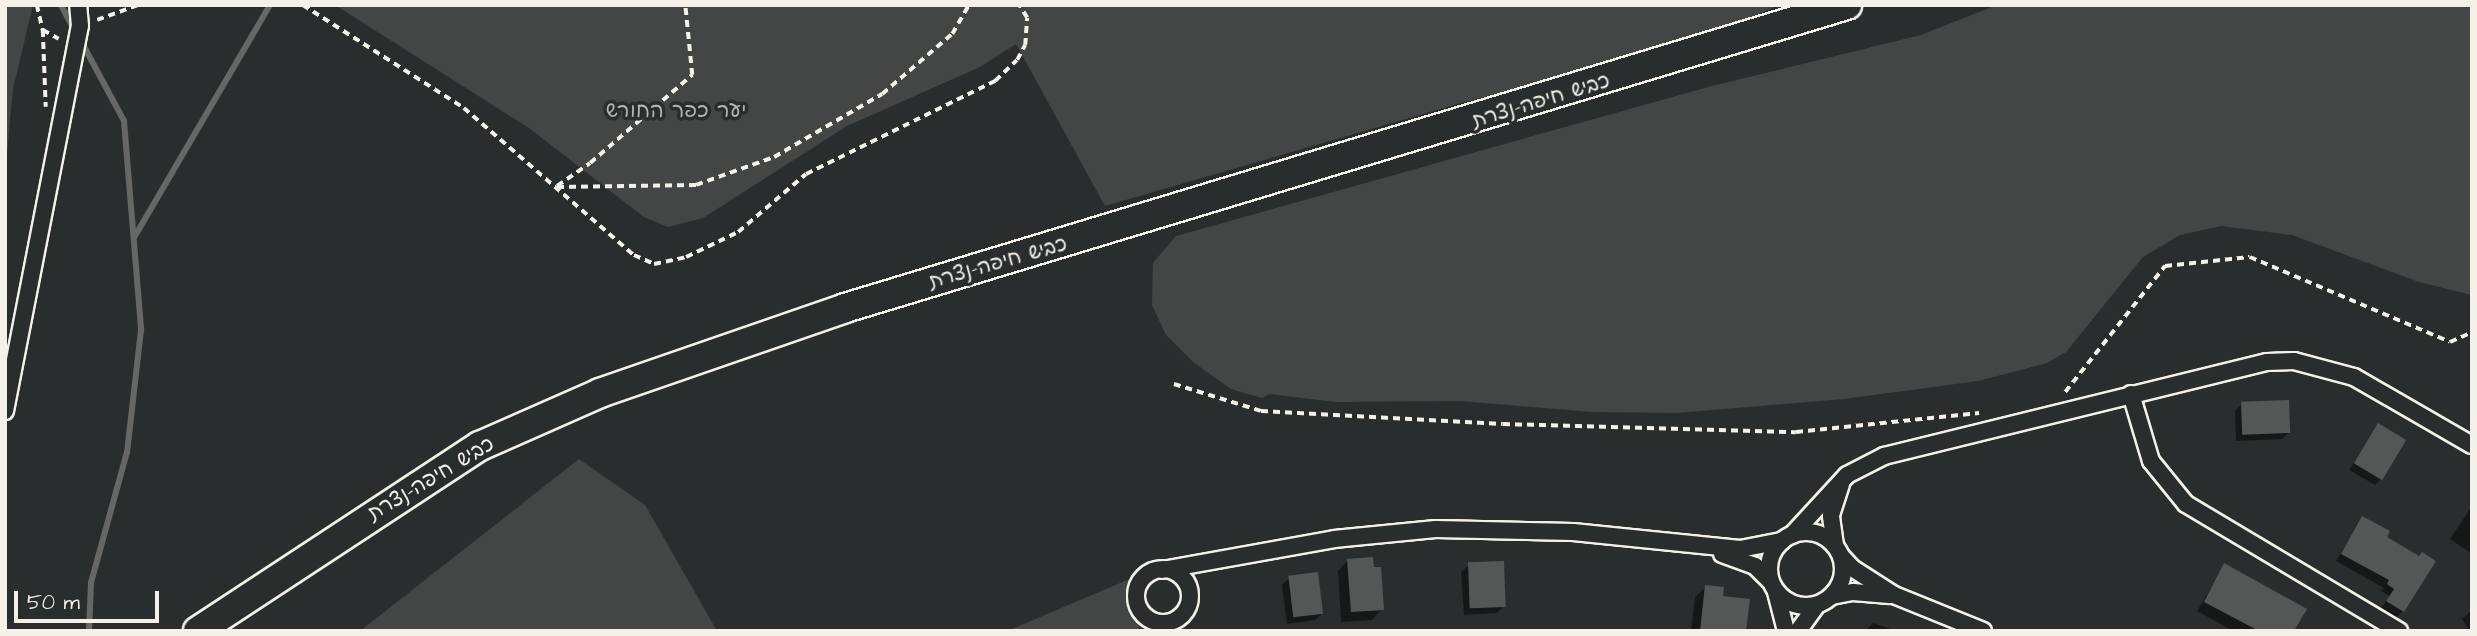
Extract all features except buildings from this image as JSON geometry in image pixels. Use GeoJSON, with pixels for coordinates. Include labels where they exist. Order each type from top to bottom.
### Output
{"type":"FeatureCollection","features":[{"type":"Feature","properties":{"kind":"highway","name":"כביש חיפה-נצרת"},"geometry":{"type":"LineString","coordinates":[[198,631],[480,446],[600,393],[845,308],[1847,5]]}},
{"type":"Feature","properties":{"kind":"street"},"geometry":{"type":"LineString","coordinates":[[5,411],[80,26],[78,5]]}},
{"type":"Feature","properties":{"kind":"street"},"geometry":{"type":"LineString","coordinates":[[1786,631],[1773,587],[1771,556],[1854,471],[1884,456],[2245,365],[2294,361],[2327,368],[2373,385],[2472,445]]}},
{"type":"Feature","properties":{"kind":"street"},"geometry":{"type":"LineString","coordinates":[[2131,394],[2151,461],[2186,504],[2398,631]]}},
{"type":"Feature","properties":{"kind":"street"},"geometry":{"type":"LineString","coordinates":[[1832,596],[1843,575],[1830,515],[1834,499],[1854,471]]}},
{"type":"Feature","properties":{"kind":"street"},"geometry":{"type":"LineString","coordinates":[[1228,556],[1202,573],[1190,592],[1183,613],[1161,627],[1144,615],[1136,596],[1141,580],[1162,569],[1228,556],[1436,529],[1573,532],[1740,549],[1811,531],[1838,551],[1852,568],[1899,597],[1983,631]]}},
{"type":"Feature","properties":{"kind":"street"},"geometry":{"type":"LineString","coordinates":[[1689,545],[1755,566],[1773,587],[1798,606],[1816,604],[1832,596],[1853,592],[1899,597]]}},
{"type":"Feature","properties":{"kind":"street"},"geometry":{"type":"LineString","coordinates":[[1162,569],[1177,573],[1190,592]]}},
{"type":"Feature","properties":{"kind":"street"},"geometry":{"type":"LineString","coordinates":[[1798,631],[1816,604]]}},
{"type":"Feature","properties":{"kind":"path"},"geometry":{"type":"LineString","coordinates":[[37,5],[44,30],[48,118]]}},
{"type":"Feature","properties":{"kind":"path"},"geometry":{"type":"LineString","coordinates":[[80,26],[138,5]]}},
{"type":"Feature","properties":{"kind":"path"},"geometry":{"type":"LineString","coordinates":[[303,5],[464,108],[634,255],[654,264],[686,257],[738,232],[806,174],[995,81],[1017,60],[1025,45],[1027,18],[1019,5]]}},
{"type":"Feature","properties":{"kind":"path"},"geometry":{"type":"LineString","coordinates":[[555,187],[590,163],[692,75],[685,5]]}},
{"type":"Feature","properties":{"kind":"path"},"geometry":{"type":"LineString","coordinates":[[555,187],[633,189],[696,185],[774,157],[882,94],[953,34],[969,5]]}},
{"type":"Feature","properties":{"kind":"path"},"geometry":{"type":"LineString","coordinates":[[2063,394],[2165,266],[2250,257],[2449,342],[2472,332]]}},
{"type":"Feature","properties":{"kind":"path"},"geometry":{"type":"LineString","coordinates":[[1174,384],[1261,411],[1503,424],[1796,432],[1987,412]]}},
{"type":"Feature","properties":{"kind":"green space"},"geometry":{"type":"Polygon","coordinates":[[[5,5],[33,5],[13,89],[5,176],[5,5]]]}},
{"type":"Feature","properties":{"kind":"green space","name":"יער כפר החורש"},"geometry":{"type":"Polygon","coordinates":[[[335,5],[1779,5],[1696,42],[1461,103],[1105,206],[1016,44],[980,67],[847,126],[703,218],[668,227],[644,217],[529,128],[335,5]]]}},
{"type":"Feature","properties":{"kind":"green space"},"geometry":{"type":"Polygon","coordinates":[[[1997,5],[2472,5],[2472,295],[2419,282],[2292,235],[2221,226],[2180,235],[2143,257],[2066,352],[2047,363],[1978,381],[1844,399],[1676,413],[1593,412],[1460,401],[1335,402],[1270,394],[1262,398],[1231,389],[1193,362],[1166,335],[1152,305],[1153,263],[1176,236],[1712,86],[1921,35],[1997,5]]]}},
{"type":"Feature","properties":{"kind":"green space"},"geometry":{"type":"Polygon","coordinates":[[[579,459],[645,505],[717,631],[360,631],[579,459]]]}},
{"type":"Feature","properties":{"kind":"green space"},"geometry":{"type":"Polygon","coordinates":[[[1139,575],[1139,631],[1007,631],[1139,575]]]}},
{"type":"Feature","properties":{"kind":"waterway"},"geometry":{"type":"LineString","coordinates":[[61,5],[75,31]]}},
{"type":"Feature","properties":{"kind":"waterway"},"geometry":{"type":"LineString","coordinates":[[135,236],[270,5]]}},
{"type":"Feature","properties":{"kind":"waterway"},"geometry":{"type":"LineString","coordinates":[[81,41],[124,121],[141,330],[127,452],[91,583],[89,631]]}}]}
